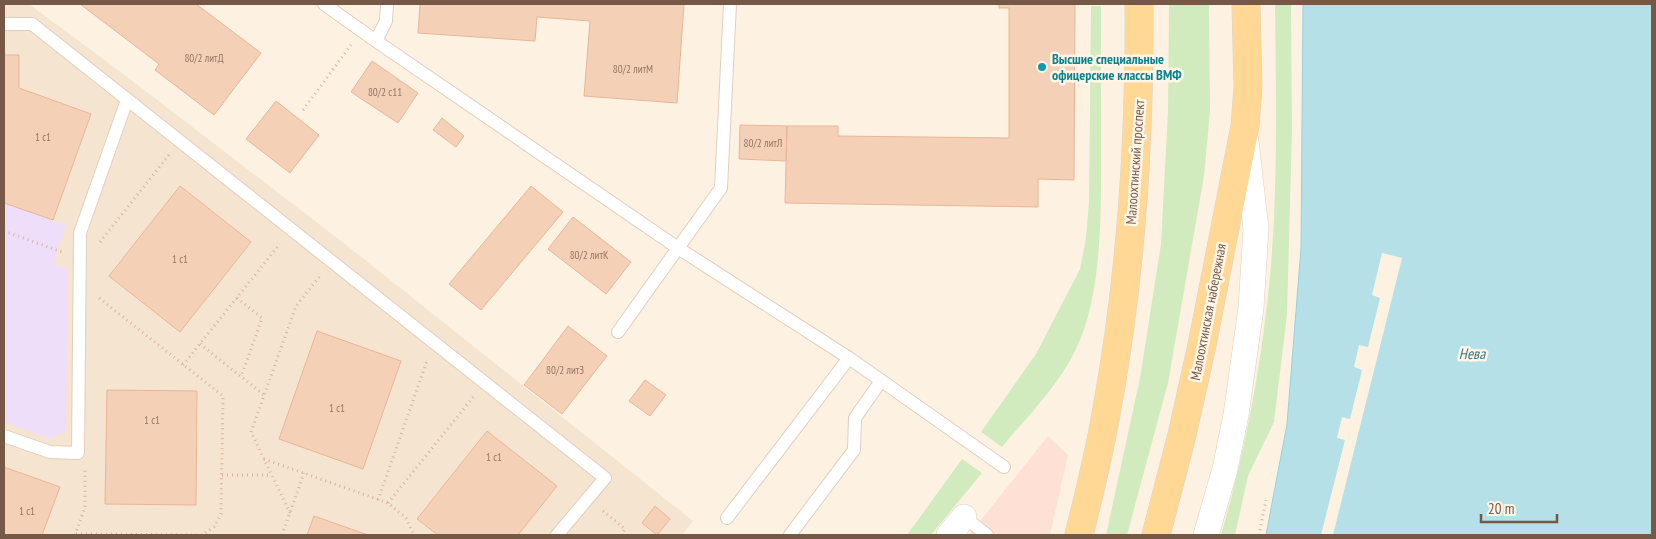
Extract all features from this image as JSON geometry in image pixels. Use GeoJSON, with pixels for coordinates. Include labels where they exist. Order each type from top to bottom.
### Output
{"type":"FeatureCollection","features":[{"type":"Feature","properties":{"kind":"main road","name":"Малоохтинский проспект"},"geometry":{"type":"LineString","coordinates":[[1079,535],[1106,413],[1129,240],[1139,92],[1139,4]]}},
{"type":"Feature","properties":{"kind":"main road","name":"Малоохтинская набережная"},"geometry":{"type":"LineString","coordinates":[[1156,535],[1182,434],[1202,345],[1244,126],[1248,87],[1246,4]]}},
{"type":"Feature","properties":{"kind":"street"},"geometry":{"type":"LineString","coordinates":[[1206,535],[1225,469],[1234,424],[1251,308],[1256,229],[1244,126]]}},
{"type":"Feature","properties":{"kind":"lane"},"geometry":{"type":"LineString","coordinates":[[324,4],[678,248],[848,358],[1004,467]]}},
{"type":"Feature","properties":{"kind":"lane"},"geometry":{"type":"LineString","coordinates":[[376,41],[386,21],[387,4]]}},
{"type":"Feature","properties":{"kind":"lane"},"geometry":{"type":"LineString","coordinates":[[618,332],[720,188],[730,4]]}},
{"type":"Feature","properties":{"kind":"lane"},"geometry":{"type":"LineString","coordinates":[[4,24],[32,24],[604,478],[557,535]]}},
{"type":"Feature","properties":{"kind":"lane"},"geometry":{"type":"LineString","coordinates":[[4,436],[50,452],[78,453],[80,233],[127,100]]}},
{"type":"Feature","properties":{"kind":"lane"},"geometry":{"type":"LineString","coordinates":[[727,518],[848,358]]}},
{"type":"Feature","properties":{"kind":"lane"},"geometry":{"type":"LineString","coordinates":[[790,535],[854,450],[855,418],[881,381]]}},
{"type":"Feature","properties":{"kind":"lane"},"geometry":{"type":"LineString","coordinates":[[956,526],[987,535]]}},
{"type":"Feature","properties":{"kind":"path"},"geometry":{"type":"LineString","coordinates":[[303,110],[362,30]]}},
{"type":"Feature","properties":{"kind":"path"},"geometry":{"type":"LineString","coordinates":[[80,268],[180,142]]}},
{"type":"Feature","properties":{"kind":"path"},"geometry":{"type":"LineString","coordinates":[[183,365],[291,230]]}},
{"type":"Feature","properties":{"kind":"path"},"geometry":{"type":"LineString","coordinates":[[4,231],[57,250]]}},
{"type":"Feature","properties":{"kind":"path"},"geometry":{"type":"LineString","coordinates":[[290,514],[251,432],[296,306],[331,261]]}},
{"type":"Feature","properties":{"kind":"path"},"geometry":{"type":"LineString","coordinates":[[76,534],[202,535],[208,532],[219,521],[221,514],[223,396],[79,283]]}},
{"type":"Feature","properties":{"kind":"path"},"geometry":{"type":"LineString","coordinates":[[237,298],[262,318],[241,377]]}},
{"type":"Feature","properties":{"kind":"path"},"geometry":{"type":"LineString","coordinates":[[378,500],[434,342]]}},
{"type":"Feature","properties":{"kind":"path"},"geometry":{"type":"LineString","coordinates":[[200,344],[264,395]]}},
{"type":"Feature","properties":{"kind":"path"},"geometry":{"type":"LineString","coordinates":[[388,503],[484,383]]}},
{"type":"Feature","properties":{"kind":"path"},"geometry":{"type":"LineString","coordinates":[[264,459],[388,503],[406,518],[414,535]]}},
{"type":"Feature","properties":{"kind":"path"},"geometry":{"type":"LineString","coordinates":[[282,535],[304,473]]}},
{"type":"Feature","properties":{"kind":"path"},"geometry":{"type":"LineString","coordinates":[[222,475],[271,475]]}},
{"type":"Feature","properties":{"kind":"path"},"geometry":{"type":"LineString","coordinates":[[588,498],[626,529],[620,535]]}},
{"type":"Feature","properties":{"kind":"path"},"geometry":{"type":"LineString","coordinates":[[1260,535],[1266,500]]}},
{"type":"Feature","properties":{"kind":"shaded area"},"geometry":{"type":"Polygon","coordinates":[[[4,4],[29,4],[118,70],[345,244],[693,521],[682,535],[4,535],[4,4]]]}},
{"type":"Feature","properties":{"kind":"shaded area"},"geometry":{"type":"Polygon","coordinates":[[[4,203],[66,225],[53,264],[68,269],[66,430],[51,439],[4,422],[4,203]]]}},
{"type":"Feature","properties":{"kind":"shaded area"},"geometry":{"type":"Polygon","coordinates":[[[1048,436],[1068,455],[1050,535],[969,535],[1048,436]]]}},
{"type":"Feature","properties":{"kind":"green space"},"geometry":{"type":"Polygon","coordinates":[[[1169,4],[1209,4],[1210,111],[1204,176],[1168,383],[1127,535],[1106,535],[1140,378],[1161,244],[1168,111],[1169,4]]]}},
{"type":"Feature","properties":{"kind":"green space"},"geometry":{"type":"Polygon","coordinates":[[[1275,4],[1291,4],[1292,131],[1287,315],[1274,422],[1248,476],[1235,535],[1221,535],[1236,480],[1253,397],[1270,275],[1276,159],[1275,4]]]}},
{"type":"Feature","properties":{"kind":"green space"},"geometry":{"type":"Polygon","coordinates":[[[1091,6],[1101,6],[1101,174],[1096,279],[1091,305],[1075,351],[1060,377],[1002,447],[981,432],[1036,354],[1080,269],[1086,238],[1089,201],[1091,6]]]}},
{"type":"Feature","properties":{"kind":"green space"},"geometry":{"type":"Polygon","coordinates":[[[962,459],[982,473],[931,535],[907,535],[962,459]]]}},
{"type":"Feature","properties":{"kind":"water","name":"Нева"},"geometry":{"type":"Polygon","coordinates":[[[1303,4],[1652,4],[1652,535],[1266,535],[1287,424],[1301,248],[1303,4]]]}},
{"type":"Feature","properties":{"kind":"pier"},"geometry":{"type":"Polygon","coordinates":[[[1382,253],[1402,258],[1333,535],[1321,535],[1345,440],[1337,438],[1342,417],[1350,419],[1362,370],[1354,367],[1359,345],[1368,347],[1380,298],[1372,295],[1382,253]]]}},
{"type":"Feature","properties":{"kind":"building"},"geometry":{"type":"Polygon","coordinates":[[[80,4],[196,4],[261,53],[214,115],[155,70],[159,64],[80,4]]]}},
{"type":"Feature","properties":{"kind":"building"},"geometry":{"type":"Polygon","coordinates":[[[420,4],[684,4],[677,103],[584,96],[590,21],[537,17],[535,41],[418,33],[420,4]]]}},
{"type":"Feature","properties":{"kind":"building","name":"Высшие специальные офицерские классы ВМФ"},"geometry":{"type":"Polygon","coordinates":[[[999,4],[1075,4],[1074,180],[1038,179],[1038,207],[785,203],[787,126],[838,126],[838,136],[1009,138],[1009,8],[999,8],[999,4]]]}},
{"type":"Feature","properties":{"kind":"building"},"geometry":{"type":"Polygon","coordinates":[[[4,55],[19,55],[19,88],[91,114],[53,220],[4,203],[4,55]]]}},
{"type":"Feature","properties":{"kind":"building"},"geometry":{"type":"Polygon","coordinates":[[[372,61],[418,93],[398,123],[351,92],[372,61]]]}},
{"type":"Feature","properties":{"kind":"building"},"geometry":{"type":"Polygon","coordinates":[[[276,101],[319,135],[290,173],[246,139],[276,101]]]}},
{"type":"Feature","properties":{"kind":"building"},"geometry":{"type":"Polygon","coordinates":[[[442,118],[464,136],[456,147],[433,130],[442,118]]]}},
{"type":"Feature","properties":{"kind":"building"},"geometry":{"type":"Polygon","coordinates":[[[740,125],[787,126],[786,161],[739,159],[740,125]]]}},
{"type":"Feature","properties":{"kind":"building"},"geometry":{"type":"Polygon","coordinates":[[[180,186],[251,242],[180,332],[109,276],[180,186]]]}},
{"type":"Feature","properties":{"kind":"building"},"geometry":{"type":"Polygon","coordinates":[[[531,186],[563,212],[481,310],[449,284],[531,186]]]}},
{"type":"Feature","properties":{"kind":"building"},"geometry":{"type":"Polygon","coordinates":[[[573,217],[631,262],[606,294],[548,249],[573,217]]]}},
{"type":"Feature","properties":{"kind":"building"},"geometry":{"type":"Polygon","coordinates":[[[568,326],[607,356],[562,414],[524,385],[568,326]]]}},
{"type":"Feature","properties":{"kind":"building"},"geometry":{"type":"Polygon","coordinates":[[[317,331],[401,361],[363,469],[279,439],[317,331]]]}},
{"type":"Feature","properties":{"kind":"building"},"geometry":{"type":"Polygon","coordinates":[[[645,380],[666,395],[650,416],[629,401],[645,380]]]}},
{"type":"Feature","properties":{"kind":"building"},"geometry":{"type":"Polygon","coordinates":[[[107,390],[197,391],[196,505],[105,504],[107,390]]]}},
{"type":"Feature","properties":{"kind":"building"},"geometry":{"type":"Polygon","coordinates":[[[487,431],[557,486],[518,535],[438,535],[417,519],[487,431]]]}},
{"type":"Feature","properties":{"kind":"building"},"geometry":{"type":"Polygon","coordinates":[[[4,467],[60,487],[42,535],[4,535],[4,467]]]}},
{"type":"Feature","properties":{"kind":"building"},"geometry":{"type":"Polygon","coordinates":[[[655,506],[670,519],[657,535],[642,523],[655,506]]]}},
{"type":"Feature","properties":{"kind":"building"},"geometry":{"type":"Polygon","coordinates":[[[314,516],[368,535],[307,535],[314,516]]]}},
{"type":"Feature","properties":{"kind":"place","name":"Высшие специальные офицерские классы ВМФ"},"geometry":{"type":"Point","coordinates":[1042,67]}}]}
